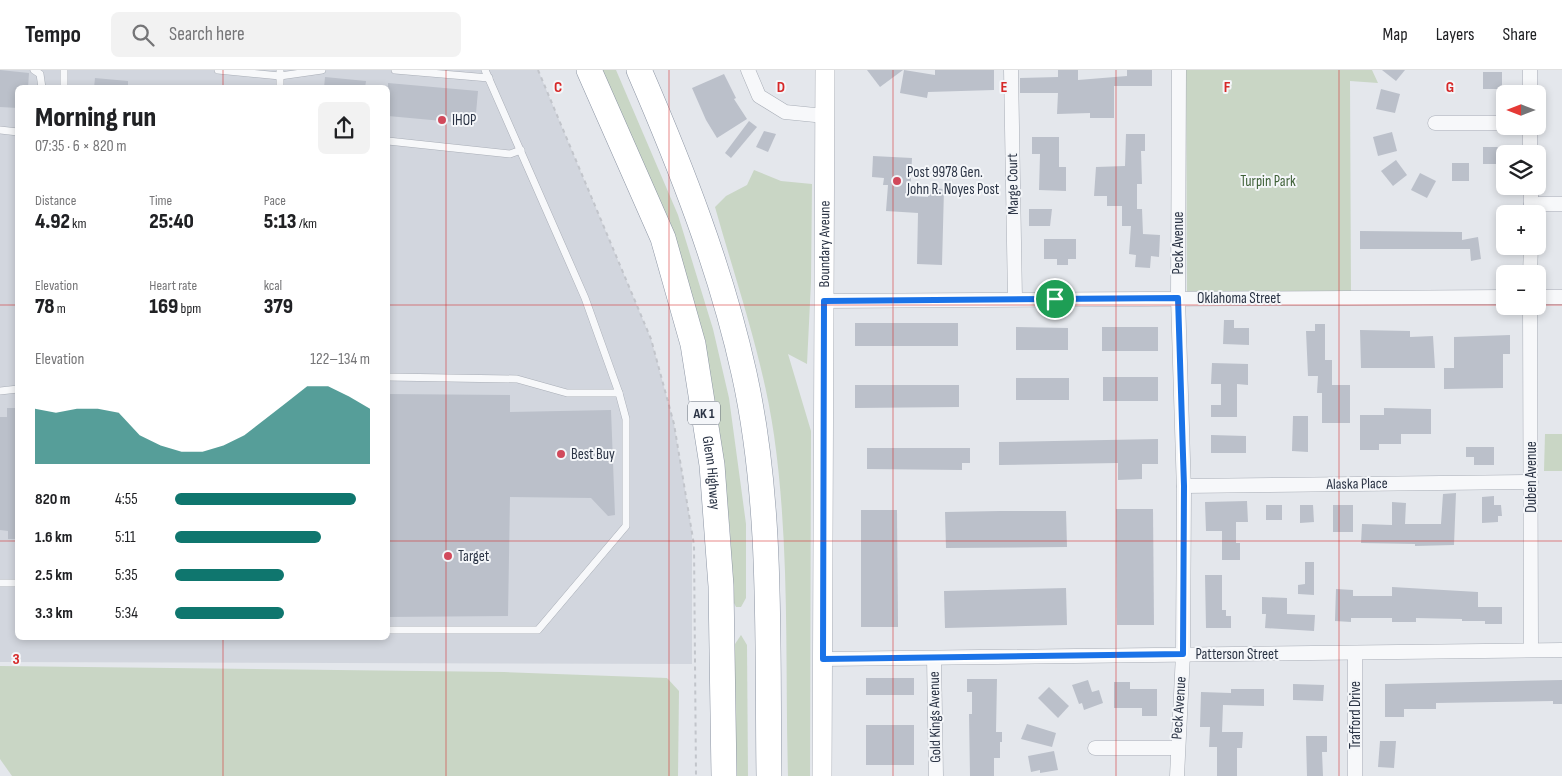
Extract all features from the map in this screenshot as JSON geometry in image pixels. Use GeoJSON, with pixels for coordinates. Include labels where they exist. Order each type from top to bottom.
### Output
{"type":"FeatureCollection","features":[{"type":"Feature","properties":{"kind":"highway","name":"Glenn Highway"},"geometry":{"type":"LineString","coordinates":[[590,70],[662,238],[693,344],[712,465],[721,586],[724,776]]}},
{"type":"Feature","properties":{"kind":"highway"},"geometry":{"type":"LineString","coordinates":[[638,70],[671,143]]}},
{"type":"Feature","properties":{"kind":"highway"},"geometry":{"type":"LineString","coordinates":[[643,70],[671,143],[726,301],[744,374],[758,464],[765,553],[769,776]]}},
{"type":"Feature","properties":{"kind":"street"},"geometry":{"type":"LineString","coordinates":[[748,70],[759,96],[784,112],[826,116]]}},
{"type":"Feature","properties":{"kind":"street","name":"Boundary Aveune"},"geometry":{"type":"LineString","coordinates":[[822,776],[825,70]]}},
{"type":"Feature","properties":{"kind":"street","name":"Marge Court"},"geometry":{"type":"LineString","coordinates":[[1011,70],[1015,299]]}},
{"type":"Feature","properties":{"kind":"street","name":"Peck Avenue"},"geometry":{"type":"LineString","coordinates":[[1177,776],[1183,654],[1184,486],[1178,298],[1179,70]]}},
{"type":"Feature","properties":{"kind":"street"},"geometry":{"type":"LineString","coordinates":[[1530,70],[1530,85]]}},
{"type":"Feature","properties":{"kind":"street"},"geometry":{"type":"LineString","coordinates":[[1435,123],[1496,123]]}},
{"type":"Feature","properties":{"kind":"street"},"geometry":{"type":"LineString","coordinates":[[1546,207],[1562,204]]}},
{"type":"Feature","properties":{"kind":"street","name":"Oklahoma Street"},"geometry":{"type":"LineString","coordinates":[[824,301],[1496,297]]}},
{"type":"Feature","properties":{"kind":"street"},"geometry":{"type":"LineString","coordinates":[[1546,297],[1562,297]]}},
{"type":"Feature","properties":{"kind":"street","name":"Duben Avenue"},"geometry":{"type":"LineString","coordinates":[[1530,315],[1531,648]]}},
{"type":"Feature","properties":{"kind":"street","name":"Alaska Place"},"geometry":{"type":"LineString","coordinates":[[1184,486],[1531,482]]}},
{"type":"Feature","properties":{"kind":"street","name":"Patterson Street"},"geometry":{"type":"LineString","coordinates":[[823,659],[1355,653],[1531,648],[1562,650]]}},
{"type":"Feature","properties":{"kind":"street","name":"Trafford Drive"},"geometry":{"type":"LineString","coordinates":[[1355,653],[1355,776]]}},
{"type":"Feature","properties":{"kind":"street","name":"Gold Kings Avenue"},"geometry":{"type":"LineString","coordinates":[[934,658],[936,776]]}},
{"type":"Feature","properties":{"kind":"street"},"geometry":{"type":"LineString","coordinates":[[1095,748],[1177,748]]}},
{"type":"Feature","properties":{"kind":"lane"},"geometry":{"type":"LineString","coordinates":[[34,70],[40,74],[42,85]]}},
{"type":"Feature","properties":{"kind":"lane"},"geometry":{"type":"LineString","coordinates":[[64,70],[64,85]]}},
{"type":"Feature","properties":{"kind":"lane"},"geometry":{"type":"LineString","coordinates":[[218,70],[280,73],[322,70]]}},
{"type":"Feature","properties":{"kind":"lane"},"geometry":{"type":"LineString","coordinates":[[395,70],[489,78]]}},
{"type":"Feature","properties":{"kind":"lane"},"geometry":{"type":"LineString","coordinates":[[390,630],[538,630],[626,526],[626,419],[619,393],[584,298],[485,70]]}},
{"type":"Feature","properties":{"kind":"lane"},"geometry":{"type":"LineString","coordinates":[[0,130],[15,132]]}},
{"type":"Feature","properties":{"kind":"lane"},"geometry":{"type":"LineString","coordinates":[[390,141],[510,154],[521,150]]}},
{"type":"Feature","properties":{"kind":"lane"},"geometry":{"type":"LineString","coordinates":[[390,377],[517,380],[567,393],[619,393]]}},
{"type":"Feature","properties":{"kind":"lane"},"geometry":{"type":"LineString","coordinates":[[0,391],[15,389]]}},
{"type":"Feature","properties":{"kind":"lane"},"geometry":{"type":"LineString","coordinates":[[0,583],[15,583]]}},
{"type":"Feature","properties":{"kind":"path"},"geometry":{"type":"LineString","coordinates":[[538,70],[651,339],[674,424],[694,544],[696,776]]}},
{"type":"Feature","properties":{"kind":"shaded area"},"geometry":{"type":"Polygon","coordinates":[[[0,70],[538,70],[651,339],[674,424],[692,532],[692,664],[0,662],[0,70]]]}},
{"type":"Feature","properties":{"kind":"green space"},"geometry":{"type":"Polygon","coordinates":[[[599,70],[616,70],[678,215],[713,329],[729,398],[746,524],[746,598],[741,607],[736,607],[732,599],[730,529],[709,393],[599,70]]]}},
{"type":"Feature","properties":{"kind":"green space","name":"Turpin Park"},"geometry":{"type":"Polygon","coordinates":[[[1186,70],[1372,70],[1378,83],[1350,81],[1351,294],[1187,293],[1186,70]]]}},
{"type":"Feature","properties":{"kind":"green space"},"geometry":{"type":"Polygon","coordinates":[[[754,170],[781,181],[812,184],[811,282],[807,364],[788,354],[811,431],[810,776],[788,776],[785,562],[783,520],[774,435],[756,349],[715,207],[726,196],[747,185],[754,170]]]}},
{"type":"Feature","properties":{"kind":"green space"},"geometry":{"type":"Polygon","coordinates":[[[1545,434],[1562,434],[1562,471],[1544,471],[1545,434]]]}},
{"type":"Feature","properties":{"kind":"green space"},"geometry":{"type":"Polygon","coordinates":[[[741,635],[747,645],[748,776],[734,776],[733,647],[741,635]]]}},
{"type":"Feature","properties":{"kind":"green space"},"geometry":{"type":"Polygon","coordinates":[[[0,666],[504,672],[667,678],[679,691],[678,776],[12,776],[0,759],[0,666]]]}},
{"type":"Feature","properties":{"kind":"building"},"geometry":{"type":"Polygon","coordinates":[[[0,70],[29,73],[28,85],[15,85],[15,108],[0,107],[0,70]]]}},
{"type":"Feature","properties":{"kind":"building"},"geometry":{"type":"Polygon","coordinates":[[[867,70],[903,70],[880,87],[867,70]]]}},
{"type":"Feature","properties":{"kind":"building"},"geometry":{"type":"Polygon","coordinates":[[[904,70],[935,75],[935,70],[994,70],[994,90],[928,92],[927,98],[900,93],[904,70]]]}},
{"type":"Feature","properties":{"kind":"building"},"geometry":{"type":"Polygon","coordinates":[[[1058,70],[1078,70],[1078,80],[1127,76],[1127,70],[1152,70],[1152,86],[1114,86],[1114,118],[1090,118],[1090,113],[1057,114],[1058,93],[1020,93],[1020,78],[1058,77],[1058,70]]]}},
{"type":"Feature","properties":{"kind":"building"},"geometry":{"type":"Polygon","coordinates":[[[1382,70],[1405,70],[1396,81],[1382,70]]]}},
{"type":"Feature","properties":{"kind":"building"},"geometry":{"type":"Polygon","coordinates":[[[1483,72],[1502,72],[1502,85],[1496,85],[1496,89],[1483,89],[1483,72]]]}},
{"type":"Feature","properties":{"kind":"building"},"geometry":{"type":"Polygon","coordinates":[[[724,74],[736,98],[734,99],[747,119],[717,138],[706,120],[692,88],[724,74]]]}},
{"type":"Feature","properties":{"kind":"building"},"geometry":{"type":"Polygon","coordinates":[[[325,77],[366,81],[365,85],[324,85],[325,77]]]}},
{"type":"Feature","properties":{"kind":"building"},"geometry":{"type":"Polygon","coordinates":[[[95,78],[128,81],[128,85],[94,85],[95,78]]]}},
{"type":"Feature","properties":{"kind":"building"},"geometry":{"type":"Polygon","coordinates":[[[388,83],[478,91],[475,124],[390,116],[390,85],[388,83]]]}},
{"type":"Feature","properties":{"kind":"building"},"geometry":{"type":"Polygon","coordinates":[[[1381,89],[1400,94],[1395,113],[1376,109],[1381,89]]]}},
{"type":"Feature","properties":{"kind":"building"},"geometry":{"type":"Polygon","coordinates":[[[749,121],[757,127],[731,158],[725,153],[749,121]]]}},
{"type":"Feature","properties":{"kind":"building"},"geometry":{"type":"Polygon","coordinates":[[[764,131],[776,134],[768,152],[756,147],[764,131]]]}},
{"type":"Feature","properties":{"kind":"building"},"geometry":{"type":"Polygon","coordinates":[[[1392,132],[1397,151],[1378,156],[1373,137],[1392,132]]]}},
{"type":"Feature","properties":{"kind":"building"},"geometry":{"type":"Polygon","coordinates":[[[1126,134],[1145,134],[1145,151],[1141,151],[1142,184],[1137,184],[1137,209],[1142,209],[1143,234],[1160,235],[1159,257],[1151,256],[1150,268],[1135,267],[1136,255],[1129,254],[1131,226],[1122,226],[1122,206],[1107,206],[1107,196],[1094,196],[1096,167],[1125,166],[1126,134]]]}},
{"type":"Feature","properties":{"kind":"building"},"geometry":{"type":"Polygon","coordinates":[[[1032,137],[1059,137],[1059,167],[1066,167],[1066,191],[1039,190],[1040,154],[1032,154],[1032,137]]]}},
{"type":"Feature","properties":{"kind":"building"},"geometry":{"type":"Polygon","coordinates":[[[1483,147],[1496,147],[1496,164],[1483,164],[1483,147]]]}},
{"type":"Feature","properties":{"kind":"building"},"geometry":{"type":"Polygon","coordinates":[[[873,156],[912,158],[910,196],[928,197],[928,188],[944,189],[942,265],[917,264],[918,213],[886,211],[888,185],[883,185],[884,178],[872,177],[873,156]]]}},
{"type":"Feature","properties":{"kind":"building"},"geometry":{"type":"Polygon","coordinates":[[[1396,160],[1407,175],[1393,186],[1381,171],[1396,160]]]}},
{"type":"Feature","properties":{"kind":"building"},"geometry":{"type":"Polygon","coordinates":[[[1452,163],[1469,163],[1469,181],[1452,181],[1452,163]]]}},
{"type":"Feature","properties":{"kind":"building"},"geometry":{"type":"Polygon","coordinates":[[[1420,173],[1436,181],[1427,198],[1411,190],[1420,173]]]}},
{"type":"Feature","properties":{"kind":"building"},"geometry":{"type":"Polygon","coordinates":[[[1029,209],[1052,209],[1050,226],[1029,226],[1029,209]]]}},
{"type":"Feature","properties":{"kind":"building"},"geometry":{"type":"Polygon","coordinates":[[[1360,231],[1462,232],[1462,240],[1478,237],[1481,259],[1471,261],[1470,249],[1360,249],[1360,231]]]}},
{"type":"Feature","properties":{"kind":"building"},"geometry":{"type":"Polygon","coordinates":[[[1044,239],[1076,239],[1076,259],[1068,259],[1068,265],[1057,265],[1057,259],[1044,259],[1044,239]]]}},
{"type":"Feature","properties":{"kind":"building"},"geometry":{"type":"Polygon","coordinates":[[[1224,320],[1234,320],[1234,328],[1249,328],[1249,345],[1223,344],[1224,320]]]}},
{"type":"Feature","properties":{"kind":"building"},"geometry":{"type":"Polygon","coordinates":[[[855,323],[958,323],[958,346],[855,346],[855,323]]]}},
{"type":"Feature","properties":{"kind":"building"},"geometry":{"type":"Polygon","coordinates":[[[1315,324],[1325,324],[1325,360],[1332,360],[1332,385],[1350,385],[1350,423],[1322,423],[1322,393],[1317,393],[1318,376],[1308,376],[1306,331],[1315,331],[1315,324]]]}},
{"type":"Feature","properties":{"kind":"building"},"geometry":{"type":"Polygon","coordinates":[[[1016,327],[1068,328],[1068,350],[1016,350],[1016,327]]]}},
{"type":"Feature","properties":{"kind":"building"},"geometry":{"type":"Polygon","coordinates":[[[1102,327],[1158,327],[1158,351],[1102,351],[1102,327]]]}},
{"type":"Feature","properties":{"kind":"building"},"geometry":{"type":"Polygon","coordinates":[[[1360,330],[1410,331],[1410,337],[1433,336],[1435,368],[1361,368],[1360,330]]]}},
{"type":"Feature","properties":{"kind":"building"},"geometry":{"type":"Polygon","coordinates":[[[1510,335],[1510,354],[1503,354],[1503,388],[1444,389],[1444,368],[1454,368],[1454,337],[1510,335]]]}},
{"type":"Feature","properties":{"kind":"building"},"geometry":{"type":"Polygon","coordinates":[[[1212,363],[1248,364],[1248,385],[1237,384],[1237,417],[1211,417],[1211,405],[1221,405],[1221,384],[1211,384],[1212,363]]]}},
{"type":"Feature","properties":{"kind":"building"},"geometry":{"type":"Polygon","coordinates":[[[1103,377],[1158,377],[1158,401],[1103,401],[1103,377]]]}},
{"type":"Feature","properties":{"kind":"building"},"geometry":{"type":"Polygon","coordinates":[[[1016,378],[1069,378],[1069,400],[1016,400],[1016,378]]]}},
{"type":"Feature","properties":{"kind":"building"},"geometry":{"type":"Polygon","coordinates":[[[855,385],[959,385],[959,407],[855,408],[855,385]]]}},
{"type":"Feature","properties":{"kind":"building","name":"Target"},"geometry":{"type":"Polygon","coordinates":[[[390,394],[510,395],[510,412],[611,410],[615,515],[608,516],[591,498],[510,497],[508,616],[390,617],[390,394]]]}},
{"type":"Feature","properties":{"kind":"building"},"geometry":{"type":"Polygon","coordinates":[[[7,408],[15,408],[15,539],[8,539],[8,531],[0,530],[0,417],[7,417],[7,408]]]}},
{"type":"Feature","properties":{"kind":"building"},"geometry":{"type":"Polygon","coordinates":[[[1384,408],[1431,409],[1431,434],[1401,434],[1401,444],[1379,444],[1379,450],[1360,450],[1360,415],[1384,415],[1384,408]]]}},
{"type":"Feature","properties":{"kind":"building"},"geometry":{"type":"Polygon","coordinates":[[[1293,416],[1308,416],[1308,452],[1292,451],[1293,416]]]}},
{"type":"Feature","properties":{"kind":"building"},"geometry":{"type":"Polygon","coordinates":[[[1211,435],[1246,436],[1246,453],[1211,453],[1211,435]]]}},
{"type":"Feature","properties":{"kind":"building"},"geometry":{"type":"Polygon","coordinates":[[[1158,439],[1158,464],[1142,464],[1142,479],[1118,480],[1118,463],[999,465],[999,442],[1158,439]]]}},
{"type":"Feature","properties":{"kind":"building"},"geometry":{"type":"Polygon","coordinates":[[[1466,447],[1494,447],[1494,465],[1474,465],[1474,457],[1466,457],[1466,447]]]}},
{"type":"Feature","properties":{"kind":"building"},"geometry":{"type":"Polygon","coordinates":[[[867,448],[970,448],[970,463],[962,463],[962,470],[867,469],[867,448]]]}},
{"type":"Feature","properties":{"kind":"building"},"geometry":{"type":"Polygon","coordinates":[[[1456,493],[1454,545],[1415,546],[1415,544],[1361,543],[1362,524],[1392,525],[1392,502],[1406,503],[1405,524],[1441,524],[1443,494],[1456,493]]]}},
{"type":"Feature","properties":{"kind":"building"},"geometry":{"type":"Polygon","coordinates":[[[1494,496],[1494,505],[1501,505],[1502,516],[1498,516],[1498,522],[1482,523],[1482,497],[1494,496]]]}},
{"type":"Feature","properties":{"kind":"building"},"geometry":{"type":"Polygon","coordinates":[[[1247,501],[1248,522],[1236,522],[1236,543],[1240,543],[1240,560],[1222,560],[1222,531],[1206,531],[1205,502],[1247,501]]]}},
{"type":"Feature","properties":{"kind":"building"},"geometry":{"type":"Polygon","coordinates":[[[1266,505],[1282,505],[1282,520],[1266,520],[1266,505]]]}},
{"type":"Feature","properties":{"kind":"building"},"geometry":{"type":"Polygon","coordinates":[[[1300,505],[1313,505],[1314,522],[1300,523],[1300,505]]]}},
{"type":"Feature","properties":{"kind":"building"},"geometry":{"type":"Polygon","coordinates":[[[1333,505],[1353,505],[1353,532],[1333,532],[1333,505]]]}},
{"type":"Feature","properties":{"kind":"building"},"geometry":{"type":"Polygon","coordinates":[[[1116,509],[1153,509],[1154,625],[1117,625],[1116,509]]]}},
{"type":"Feature","properties":{"kind":"building"},"geometry":{"type":"Polygon","coordinates":[[[861,510],[897,510],[898,627],[861,627],[861,510]]]}},
{"type":"Feature","properties":{"kind":"building"},"geometry":{"type":"Polygon","coordinates":[[[1066,511],[1067,547],[946,548],[945,512],[1066,511]]]}},
{"type":"Feature","properties":{"kind":"building"},"geometry":{"type":"Polygon","coordinates":[[[1305,562],[1314,562],[1314,595],[1298,594],[1298,585],[1305,584],[1305,562]]]}},
{"type":"Feature","properties":{"kind":"building"},"geometry":{"type":"Polygon","coordinates":[[[1205,575],[1222,575],[1222,610],[1226,610],[1226,616],[1231,616],[1231,628],[1206,628],[1205,575]]]}},
{"type":"Feature","properties":{"kind":"building"},"geometry":{"type":"Polygon","coordinates":[[[1392,587],[1478,592],[1478,607],[1502,607],[1502,624],[1485,624],[1485,621],[1462,621],[1462,619],[1416,618],[1416,622],[1392,622],[1392,618],[1351,618],[1351,622],[1335,621],[1336,589],[1353,590],[1353,596],[1392,596],[1392,587]]]}},
{"type":"Feature","properties":{"kind":"building"},"geometry":{"type":"Polygon","coordinates":[[[1066,588],[1067,625],[945,628],[944,591],[1066,588]]]}},
{"type":"Feature","properties":{"kind":"building"},"geometry":{"type":"Polygon","coordinates":[[[1262,597],[1287,598],[1287,614],[1315,615],[1314,631],[1265,628],[1266,614],[1262,614],[1262,597]]]}},
{"type":"Feature","properties":{"kind":"building"},"geometry":{"type":"Polygon","coordinates":[[[866,678],[914,678],[914,695],[866,695],[866,678]]]}},
{"type":"Feature","properties":{"kind":"building"},"geometry":{"type":"Polygon","coordinates":[[[967,679],[997,679],[996,732],[1002,732],[1002,742],[1000,742],[1000,758],[994,758],[994,776],[970,776],[969,714],[972,714],[972,692],[967,692],[967,679]]]}},
{"type":"Feature","properties":{"kind":"building"},"geometry":{"type":"Polygon","coordinates":[[[1088,680],[1092,692],[1099,690],[1103,703],[1084,710],[1082,703],[1079,704],[1072,685],[1088,680]]]}},
{"type":"Feature","properties":{"kind":"building"},"geometry":{"type":"Polygon","coordinates":[[[1562,680],[1562,704],[1553,704],[1553,701],[1436,703],[1436,709],[1404,709],[1404,717],[1385,717],[1385,684],[1562,680]]]}},
{"type":"Feature","properties":{"kind":"building"},"geometry":{"type":"Polygon","coordinates":[[[1114,682],[1130,682],[1130,689],[1157,689],[1157,716],[1142,716],[1142,708],[1114,708],[1114,682]]]}},
{"type":"Feature","properties":{"kind":"building"},"geometry":{"type":"Polygon","coordinates":[[[1293,684],[1324,685],[1323,701],[1293,700],[1293,684]]]}},
{"type":"Feature","properties":{"kind":"building"},"geometry":{"type":"Polygon","coordinates":[[[1049,687],[1069,706],[1058,718],[1038,698],[1049,687]]]}},
{"type":"Feature","properties":{"kind":"building"},"geometry":{"type":"Polygon","coordinates":[[[1231,689],[1264,689],[1264,706],[1223,705],[1222,732],[1243,732],[1242,748],[1237,748],[1237,776],[1217,776],[1217,747],[1209,747],[1210,727],[1200,727],[1201,692],[1231,693],[1231,689]]]}},
{"type":"Feature","properties":{"kind":"building"},"geometry":{"type":"Polygon","coordinates":[[[1027,724],[1056,733],[1052,747],[1021,739],[1027,724]]]}},
{"type":"Feature","properties":{"kind":"building"},"geometry":{"type":"Polygon","coordinates":[[[866,725],[914,725],[914,765],[866,765],[866,725]]]}},
{"type":"Feature","properties":{"kind":"building"},"geometry":{"type":"Polygon","coordinates":[[[1306,736],[1327,736],[1327,752],[1322,752],[1323,776],[1307,776],[1306,736]]]}},
{"type":"Feature","properties":{"kind":"building"},"geometry":{"type":"Polygon","coordinates":[[[1380,741],[1396,741],[1394,768],[1378,767],[1380,741]]]}},
{"type":"Feature","properties":{"kind":"building"},"geometry":{"type":"Polygon","coordinates":[[[1054,751],[1058,770],[1040,773],[1040,770],[1031,772],[1028,756],[1054,751]]]}},
{"type":"Feature","properties":{"kind":"place","name":"IHOP"},"geometry":{"type":"Point","coordinates":[442,120]}},
{"type":"Feature","properties":{"kind":"place","name":"Post 9978 Gen. John R. Noyes Post"},"geometry":{"type":"Point","coordinates":[897,181]}},
{"type":"Feature","properties":{"kind":"place","name":"Best Buy"},"geometry":{"type":"Point","coordinates":[561,454]}},
{"type":"Feature","properties":{"kind":"place","name":"Target"},"geometry":{"type":"Point","coordinates":[448,556]}},
{"type":"Feature","properties":{"kind":"route"},"geometry":{"type":"LineString","coordinates":[[1178,298],[1184,486],[1183,654],[823,659],[824,301],[1055,299],[1178,298]]}}]}
